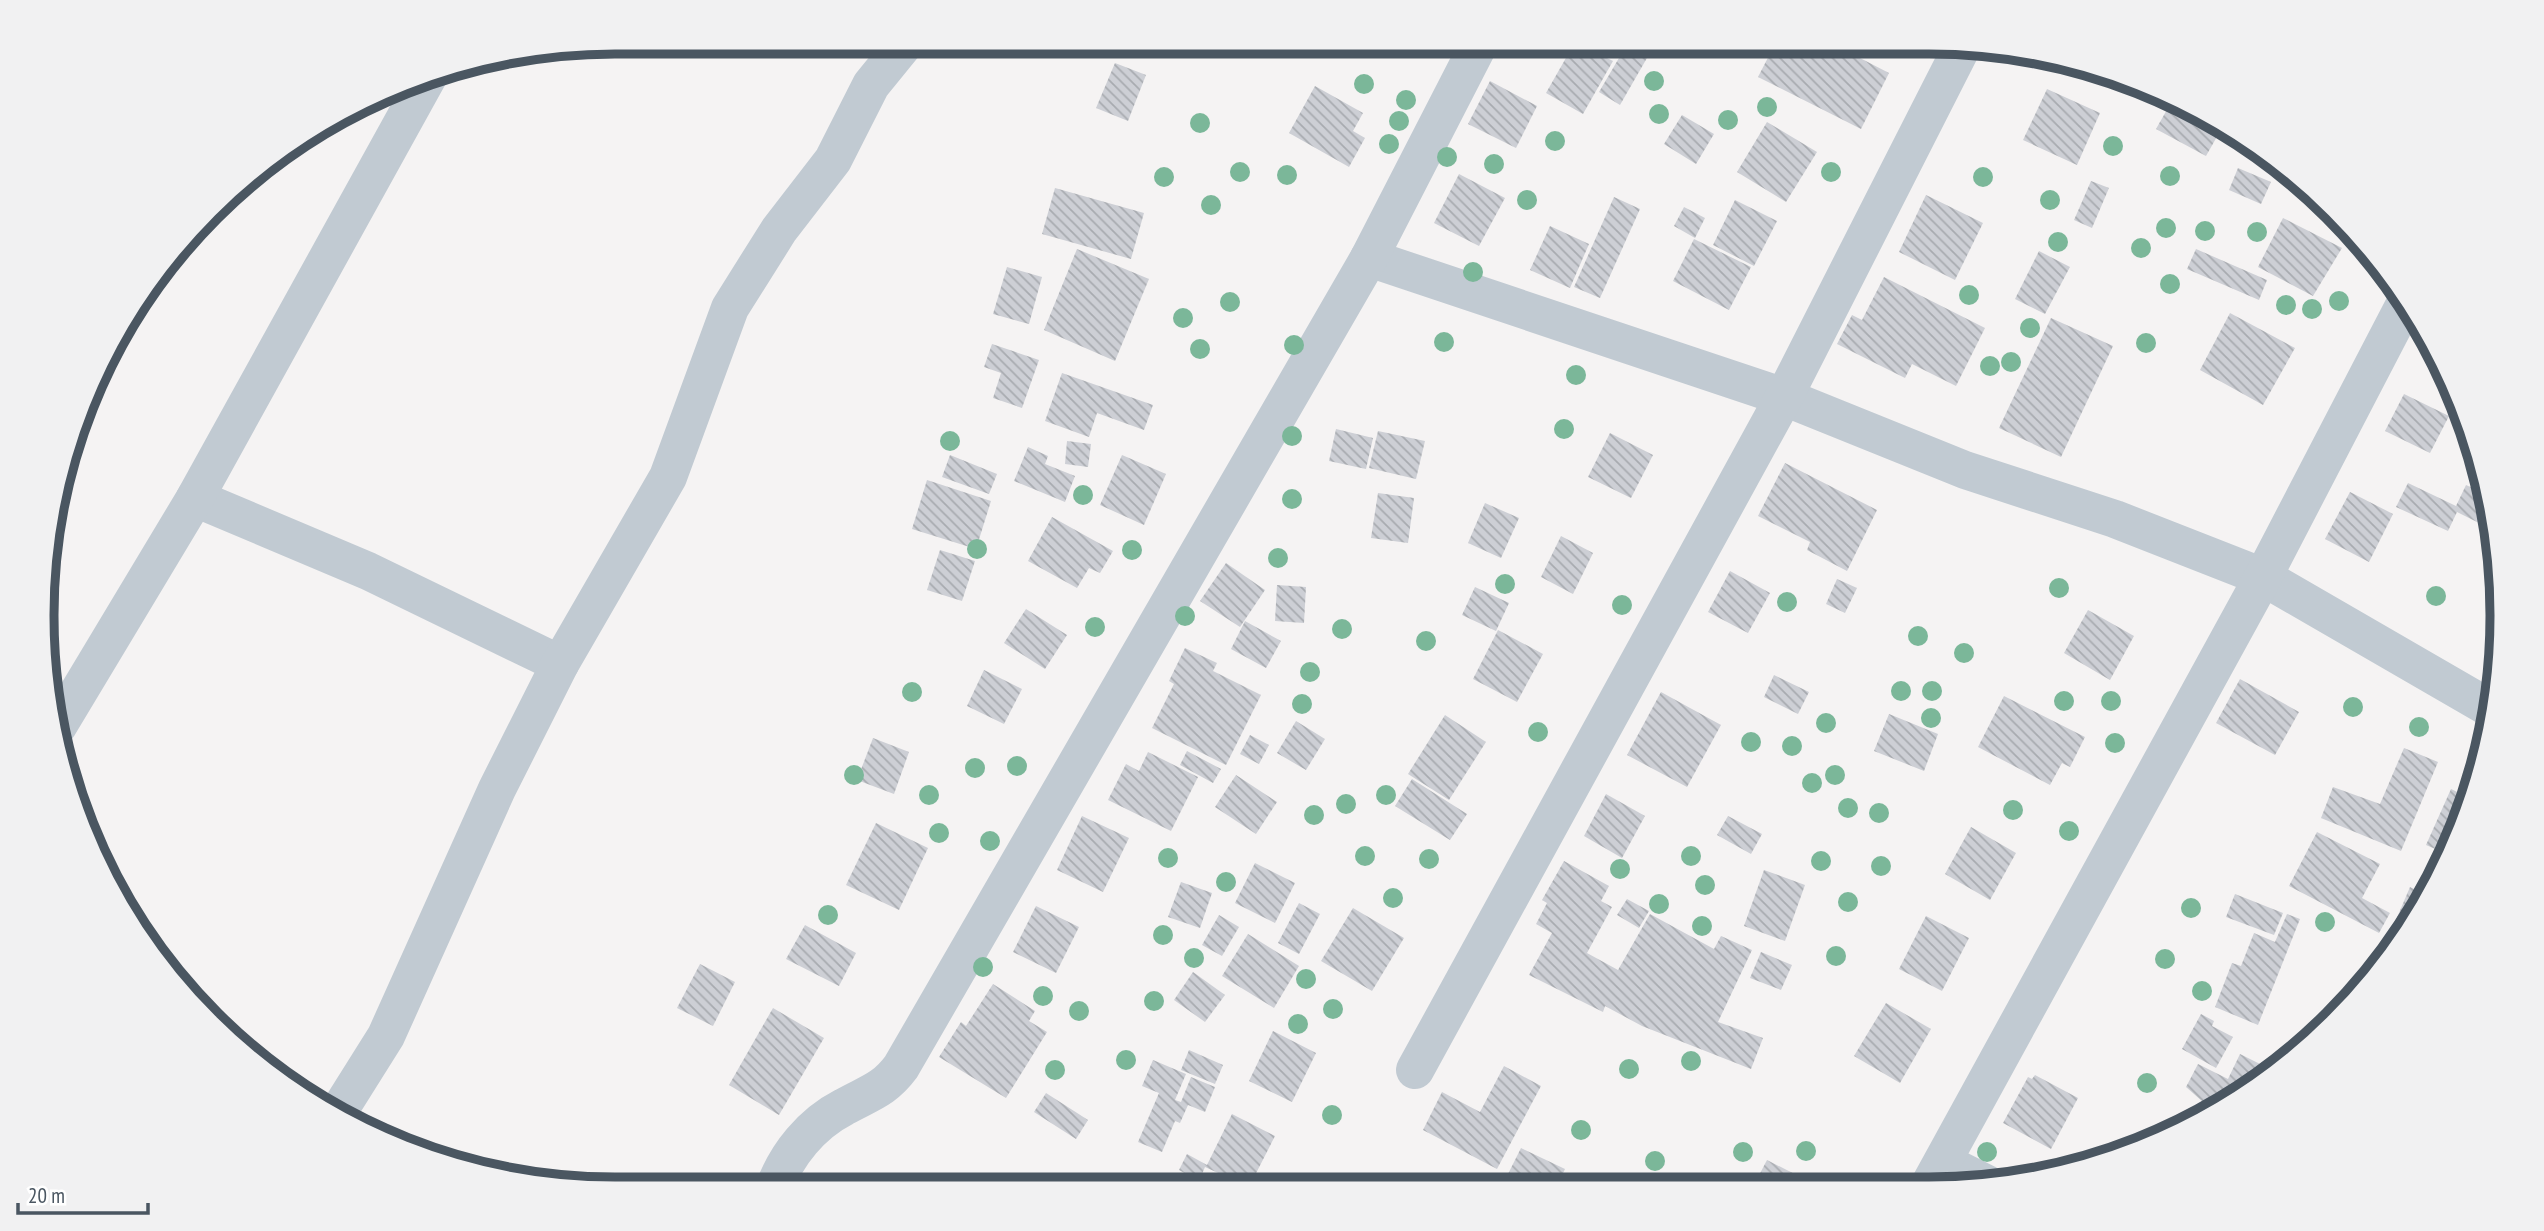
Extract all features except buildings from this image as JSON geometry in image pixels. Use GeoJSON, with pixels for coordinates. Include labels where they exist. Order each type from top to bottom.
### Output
{"type":"FeatureCollection","features":[{"type":"Feature","properties":{"kind":"street"},"geometry":{"type":"LineString","coordinates":[[342,1106],[386,1036],[497,789],[560,664],[668,477],[730,308],[779,230],[833,160],[871,85],[896,54]]}},
{"type":"Feature","properties":{"kind":"street"},"geometry":{"type":"LineString","coordinates":[[778,1177],[810,1130],[841,1108],[887,1086],[901,1067],[1369,258],[1474,54]]}},
{"type":"Feature","properties":{"kind":"street"},"geometry":{"type":"LineString","coordinates":[[1415,1070],[1784,397],[1958,55]]}},
{"type":"Feature","properties":{"kind":"street"},"geometry":{"type":"LineString","coordinates":[[64,717],[195,498],[421,89]]}},
{"type":"Feature","properties":{"kind":"street"},"geometry":{"type":"LineString","coordinates":[[1369,258],[1784,397],[1965,470],[2115,519],[2263,577],[2483,703]]}},
{"type":"Feature","properties":{"kind":"street"},"geometry":{"type":"LineString","coordinates":[[1937,1173],[2263,577],[2400,313]]}},
{"type":"Feature","properties":{"kind":"street"},"geometry":{"type":"LineString","coordinates":[[195,498],[368,570],[560,664]]}}]}
